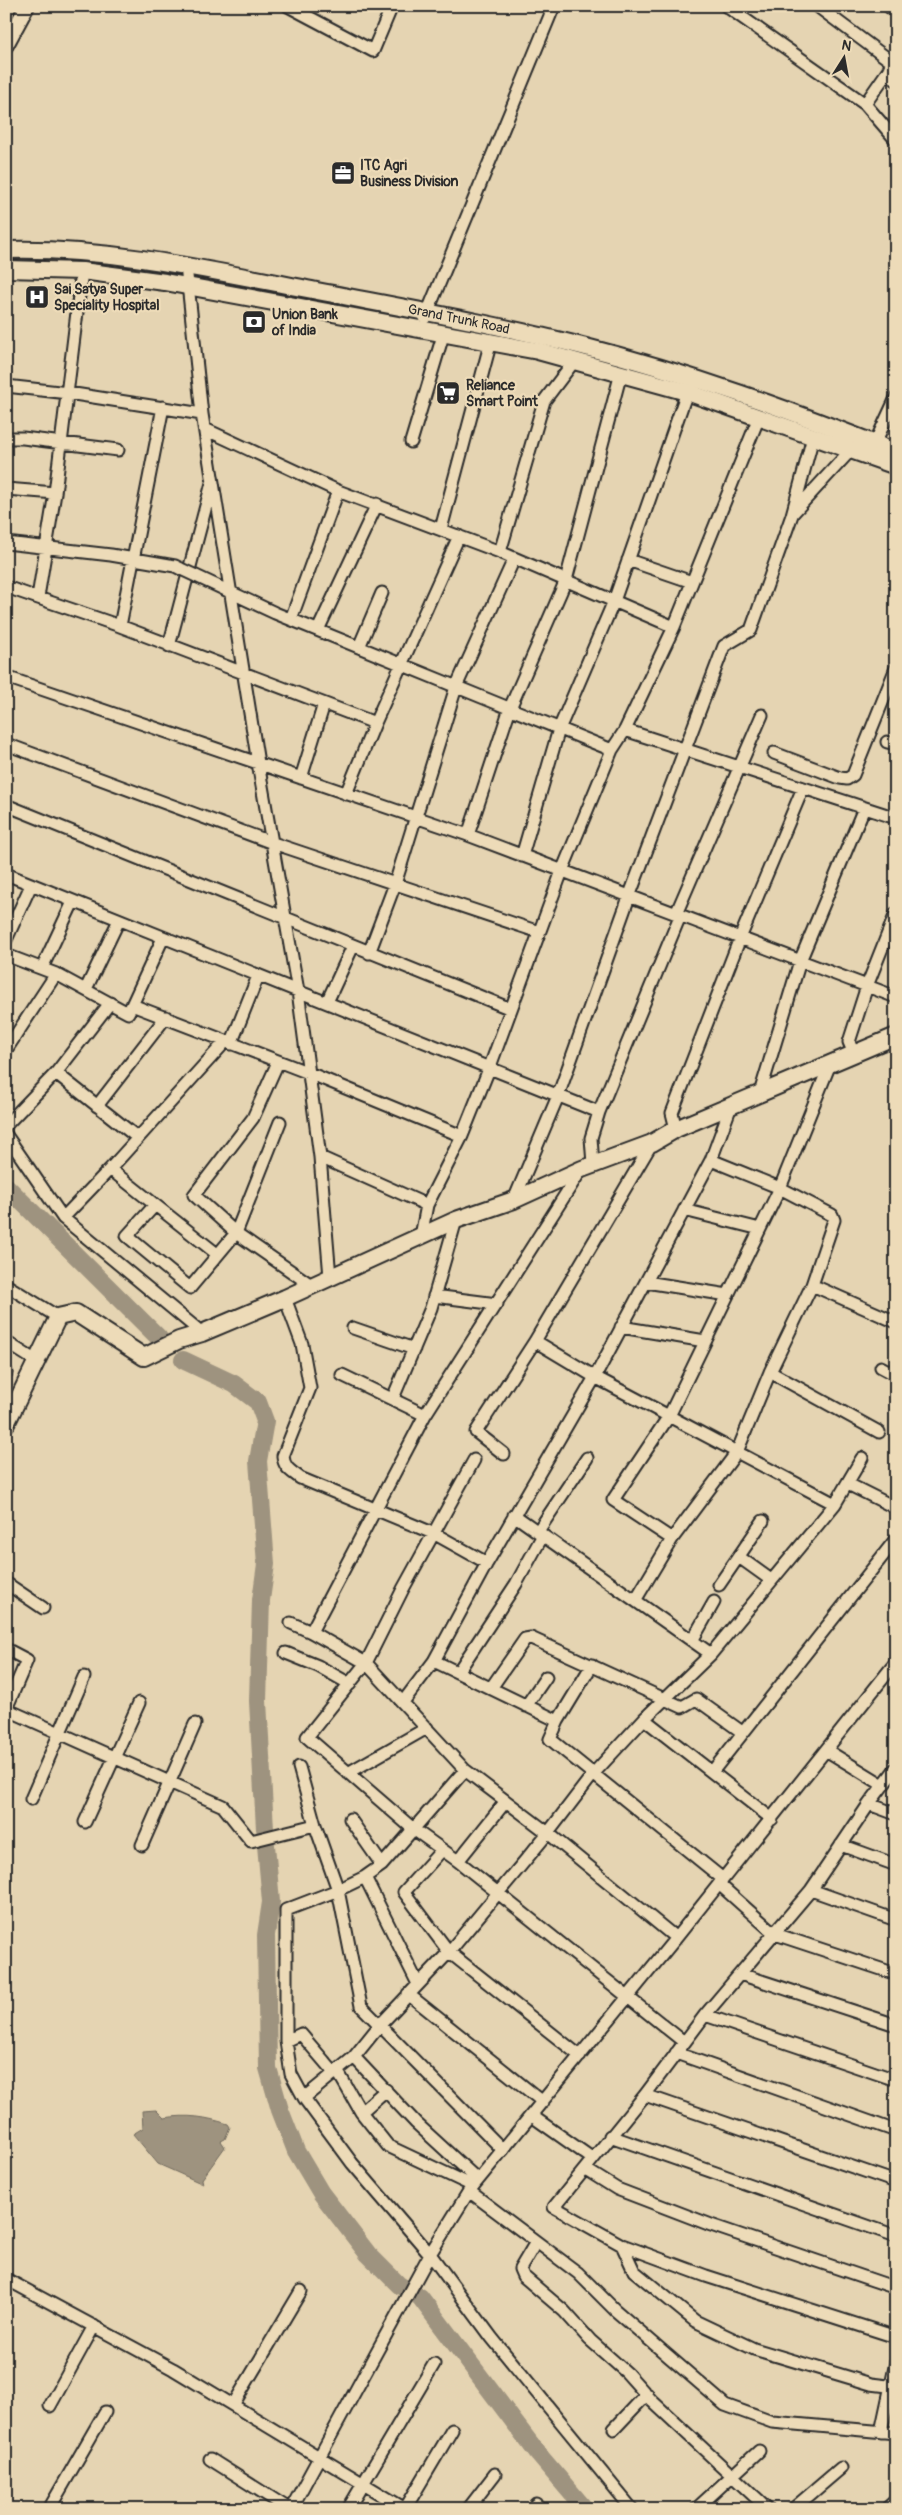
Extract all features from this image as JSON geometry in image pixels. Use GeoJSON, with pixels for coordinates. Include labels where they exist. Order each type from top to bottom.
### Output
{"type":"FeatureCollection","features":[{"type":"Feature","properties":{"kind":"main road","name":"Grand Trunk Road"},"geometry":{"type":"LineString","coordinates":[[6,250],[38,249],[85,252],[186,266],[428,311],[584,346],[754,398],[896,452]]}},
{"type":"Feature","properties":{"kind":"main road","name":"Grand Trunk Road"},"geometry":{"type":"LineString","coordinates":[[6,269],[82,271],[188,286],[491,341],[575,360],[686,392],[896,466]]}},
{"type":"Feature","properties":{"kind":"main road"},"geometry":{"type":"LineString","coordinates":[[6,1424],[58,1317],[76,1313],[144,1357],[179,1340],[202,1333],[285,1298],[456,1220],[514,1200],[588,1166],[652,1143],[676,1130],[760,1093],[896,1036]]}},
{"type":"Feature","properties":{"kind":"street"},"geometry":{"type":"LineString","coordinates":[[6,45],[27,6]]}},
{"type":"Feature","properties":{"kind":"street"},"geometry":{"type":"LineString","coordinates":[[288,6],[373,51],[392,6]]}},
{"type":"Feature","properties":{"kind":"street"},"geometry":{"type":"LineString","coordinates":[[421,329],[554,6]]}},
{"type":"Feature","properties":{"kind":"street"},"geometry":{"type":"LineString","coordinates":[[726,6],[865,104],[896,140]]}},
{"type":"Feature","properties":{"kind":"street"},"geometry":{"type":"LineString","coordinates":[[817,6],[892,62],[888,71],[865,104]]}},
{"type":"Feature","properties":{"kind":"street"},"geometry":{"type":"LineString","coordinates":[[888,6],[896,12]]}},
{"type":"Feature","properties":{"kind":"street"},"geometry":{"type":"LineString","coordinates":[[888,71],[896,80]]}},
{"type":"Feature","properties":{"kind":"street"},"geometry":{"type":"LineString","coordinates":[[186,266],[204,429],[233,594],[258,763],[288,921],[298,991],[320,1157],[330,1277]]}},
{"type":"Feature","properties":{"kind":"street"},"geometry":{"type":"LineString","coordinates":[[38,597],[55,493],[82,271]]}},
{"type":"Feature","properties":{"kind":"street"},"geometry":{"type":"LineString","coordinates":[[411,442],[444,332]]}},
{"type":"Feature","properties":{"kind":"street"},"geometry":{"type":"LineString","coordinates":[[441,529],[491,341]]}},
{"type":"Feature","properties":{"kind":"street"},"geometry":{"type":"LineString","coordinates":[[500,552],[544,401],[575,360]]}},
{"type":"Feature","properties":{"kind":"street"},"geometry":{"type":"LineString","coordinates":[[468,835],[510,708],[566,580],[621,373]]}},
{"type":"Feature","properties":{"kind":"street"},"geometry":{"type":"LineString","coordinates":[[6,386],[68,393],[202,414]]}},
{"type":"Feature","properties":{"kind":"street"},"geometry":{"type":"LineString","coordinates":[[522,856],[560,729],[614,601],[686,392]]}},
{"type":"Feature","properties":{"kind":"street"},"geometry":{"type":"LineString","coordinates":[[875,443],[896,398]]}},
{"type":"Feature","properties":{"kind":"street"},"geometry":{"type":"LineString","coordinates":[[120,626],[162,407]]}},
{"type":"Feature","properties":{"kind":"street"},"geometry":{"type":"LineString","coordinates":[[420,1236],[427,1205],[462,1136],[489,1069],[562,871],[612,750],[625,730],[674,627],[759,417]]}},
{"type":"Feature","properties":{"kind":"street"},"geometry":{"type":"LineString","coordinates":[[204,429],[338,491],[377,504],[500,552],[674,627]]}},
{"type":"Feature","properties":{"kind":"street"},"geometry":{"type":"LineString","coordinates":[[514,1200],[558,1096],[724,646],[751,630],[792,515],[813,437]]}},
{"type":"Feature","properties":{"kind":"street"},"geometry":{"type":"LineString","coordinates":[[6,438],[23,438],[118,450]]}},
{"type":"Feature","properties":{"kind":"street"},"geometry":{"type":"LineString","coordinates":[[792,515],[850,451]]}},
{"type":"Feature","properties":{"kind":"street"},"geometry":{"type":"LineString","coordinates":[[169,646],[213,478]]}},
{"type":"Feature","properties":{"kind":"street"},"geometry":{"type":"LineString","coordinates":[[6,489],[55,493]]}},
{"type":"Feature","properties":{"kind":"street"},"geometry":{"type":"LineString","coordinates":[[291,619],[311,570],[338,491]]}},
{"type":"Feature","properties":{"kind":"street"},"geometry":{"type":"LineString","coordinates":[[318,630],[377,504]]}},
{"type":"Feature","properties":{"kind":"street"},"geometry":{"type":"LineString","coordinates":[[346,794],[375,723],[459,536]]}},
{"type":"Feature","properties":{"kind":"street"},"geometry":{"type":"LineString","coordinates":[[6,543],[134,559],[181,569],[291,619],[612,750]]}},
{"type":"Feature","properties":{"kind":"street"},"geometry":{"type":"LineString","coordinates":[[369,952],[395,884],[456,687],[514,559]]}},
{"type":"Feature","properties":{"kind":"street"},"geometry":{"type":"LineString","coordinates":[[628,560],[692,582]]}},
{"type":"Feature","properties":{"kind":"street"},"geometry":{"type":"LineString","coordinates":[[6,587],[120,626],[375,723]]}},
{"type":"Feature","properties":{"kind":"street"},"geometry":{"type":"LineString","coordinates":[[359,647],[382,594]]}},
{"type":"Feature","properties":{"kind":"street"},"geometry":{"type":"LineString","coordinates":[[774,753],[840,778],[847,779],[853,775],[896,668]]}},
{"type":"Feature","properties":{"kind":"street"},"geometry":{"type":"LineString","coordinates":[[6,677],[468,835],[896,997]]}},
{"type":"Feature","properties":{"kind":"street"},"geometry":{"type":"LineString","coordinates":[[301,778],[324,704]]}},
{"type":"Feature","properties":{"kind":"street"},"geometry":{"type":"LineString","coordinates":[[311,1632],[425,1415],[588,1166],[591,1138],[599,1112],[678,915],[762,715]]}},
{"type":"Feature","properties":{"kind":"street"},"geometry":{"type":"LineString","coordinates":[[625,730],[896,818]]}},
{"type":"Feature","properties":{"kind":"street"},"geometry":{"type":"LineString","coordinates":[[6,744],[273,843],[539,932]]}},
{"type":"Feature","properties":{"kind":"street"},"geometry":{"type":"LineString","coordinates":[[676,1130],[672,1113],[740,938],[803,788]]}},
{"type":"Feature","properties":{"kind":"street"},"geometry":{"type":"LineString","coordinates":[[6,805],[288,921],[511,1009]]}},
{"type":"Feature","properties":{"kind":"street"},"geometry":{"type":"LineString","coordinates":[[760,1093],[800,961],[864,808]]}},
{"type":"Feature","properties":{"kind":"street"},"geometry":{"type":"LineString","coordinates":[[6,874],[599,1112]]}},
{"type":"Feature","properties":{"kind":"street"},"geometry":{"type":"LineString","coordinates":[[6,940],[31,884]]}},
{"type":"Feature","properties":{"kind":"street"},"geometry":{"type":"LineString","coordinates":[[42,968],[74,902]]}},
{"type":"Feature","properties":{"kind":"street"},"geometry":{"type":"LineString","coordinates":[[854,1054],[849,1042],[867,986],[896,913]]}},
{"type":"Feature","properties":{"kind":"street"},"geometry":{"type":"LineString","coordinates":[[86,989],[119,920]]}},
{"type":"Feature","properties":{"kind":"street"},"geometry":{"type":"LineString","coordinates":[[6,955],[56,974],[128,1013],[163,938]]}},
{"type":"Feature","properties":{"kind":"street"},"geometry":{"type":"LineString","coordinates":[[327,1002],[353,946]]}},
{"type":"Feature","properties":{"kind":"street"},"geometry":{"type":"LineString","coordinates":[[6,1050],[56,974]]}},
{"type":"Feature","properties":{"kind":"street"},"geometry":{"type":"LineString","coordinates":[[63,1218],[228,1043],[258,976]]}},
{"type":"Feature","properties":{"kind":"street"},"geometry":{"type":"LineString","coordinates":[[6,1125],[56,1073],[110,1003]]}},
{"type":"Feature","properties":{"kind":"street"},"geometry":{"type":"LineString","coordinates":[[132,1005],[309,1073],[462,1136]]}},
{"type":"Feature","properties":{"kind":"street"},"geometry":{"type":"LineString","coordinates":[[97,1106],[166,1017]]}},
{"type":"Feature","properties":{"kind":"street"},"geometry":{"type":"LineString","coordinates":[[278,1062],[253,1118],[194,1195],[236,1233],[311,1286]]}},
{"type":"Feature","properties":{"kind":"street"},"geometry":{"type":"LineString","coordinates":[[672,1539],[613,1500],[669,1416],[780,1188],[830,1064]]}},
{"type":"Feature","properties":{"kind":"street"},"geometry":{"type":"LineString","coordinates":[[56,1073],[138,1138]]}},
{"type":"Feature","properties":{"kind":"street"},"geometry":{"type":"LineString","coordinates":[[403,1702],[434,1661],[514,1515],[595,1377],[711,1160],[731,1106]]}},
{"type":"Feature","properties":{"kind":"street"},"geometry":{"type":"LineString","coordinates":[[155,1205],[127,1236],[190,1288],[236,1233],[280,1122]]}},
{"type":"Feature","properties":{"kind":"street"},"geometry":{"type":"LineString","coordinates":[[6,1135],[63,1218],[202,1333]]}},
{"type":"Feature","properties":{"kind":"street"},"geometry":{"type":"LineString","coordinates":[[504,1454],[476,1432],[535,1341],[652,1143]]}},
{"type":"Feature","properties":{"kind":"street"},"geometry":{"type":"LineString","coordinates":[[320,1157],[427,1205]]}},
{"type":"Feature","properties":{"kind":"street"},"geometry":{"type":"LineString","coordinates":[[636,1599],[672,1539],[737,1452],[770,1372],[812,1285],[834,1220],[832,1215],[780,1188],[711,1160]]}},
{"type":"Feature","properties":{"kind":"street"},"geometry":{"type":"LineString","coordinates":[[110,1169],[217,1254]]}},
{"type":"Feature","properties":{"kind":"street"},"geometry":{"type":"LineString","coordinates":[[684,1210],[760,1229]]}},
{"type":"Feature","properties":{"kind":"street"},"geometry":{"type":"LineString","coordinates":[[393,1398],[434,1296],[456,1220]]}},
{"type":"Feature","properties":{"kind":"street"},"geometry":{"type":"LineString","coordinates":[[646,1282],[728,1294]]}},
{"type":"Feature","properties":{"kind":"street"},"geometry":{"type":"LineString","coordinates":[[6,1285],[58,1317]]}},
{"type":"Feature","properties":{"kind":"street"},"geometry":{"type":"LineString","coordinates":[[812,1285],[896,1322]]}},
{"type":"Feature","properties":{"kind":"street"},"geometry":{"type":"LineString","coordinates":[[434,1296],[497,1304]]}},
{"type":"Feature","properties":{"kind":"street"},"geometry":{"type":"LineString","coordinates":[[285,1298],[302,1344],[310,1388],[283,1456],[284,1463],[288,1469],[300,1478],[434,1534],[487,1563]]}},
{"type":"Feature","properties":{"kind":"street"},"geometry":{"type":"LineString","coordinates":[[622,1327],[705,1341]]}},
{"type":"Feature","properties":{"kind":"street"},"geometry":{"type":"LineString","coordinates":[[353,1328],[414,1349]]}},
{"type":"Feature","properties":{"kind":"street"},"geometry":{"type":"LineString","coordinates":[[535,1341],[595,1377],[835,1504]]}},
{"type":"Feature","properties":{"kind":"street"},"geometry":{"type":"LineString","coordinates":[[6,1342],[36,1361]]}},
{"type":"Feature","properties":{"kind":"street"},"geometry":{"type":"LineString","coordinates":[[880,1367],[896,1375]]}},
{"type":"Feature","properties":{"kind":"street"},"geometry":{"type":"LineString","coordinates":[[770,1372],[880,1432]]}},
{"type":"Feature","properties":{"kind":"street"},"geometry":{"type":"LineString","coordinates":[[342,1375],[425,1415]]}},
{"type":"Feature","properties":{"kind":"street"},"geometry":{"type":"LineString","coordinates":[[458,1672],[516,1584],[541,1533],[587,1458]]}},
{"type":"Feature","properties":{"kind":"street"},"geometry":{"type":"LineString","coordinates":[[304,2098],[354,2057],[379,2026],[449,1952],[548,1833],[594,1773],[644,1719],[711,1654],[835,1504],[862,1458]]}},
{"type":"Feature","properties":{"kind":"street"},"geometry":{"type":"LineString","coordinates":[[474,1460],[403,1589],[366,1663],[307,1737],[412,1828],[458,1861],[684,2042]]}},
{"type":"Feature","properties":{"kind":"street"},"geometry":{"type":"LineString","coordinates":[[848,1484],[896,1508]]}},
{"type":"Feature","properties":{"kind":"street"},"geometry":{"type":"LineString","coordinates":[[514,1515],[693,1639],[711,1654]]}},
{"type":"Feature","properties":{"kind":"street"},"geometry":{"type":"LineString","coordinates":[[719,1585],[763,1520]]}},
{"type":"Feature","properties":{"kind":"street"},"geometry":{"type":"LineString","coordinates":[[712,1772],[896,1539]]}},
{"type":"Feature","properties":{"kind":"street"},"geometry":{"type":"LineString","coordinates":[[739,1556],[771,1580]]}},
{"type":"Feature","properties":{"kind":"street"},"geometry":{"type":"LineString","coordinates":[[6,1583],[43,1608]]}},
{"type":"Feature","properties":{"kind":"street"},"geometry":{"type":"LineString","coordinates":[[693,1639],[714,1602]]}},
{"type":"Feature","properties":{"kind":"street"},"geometry":{"type":"LineString","coordinates":[[291,1624],[311,1632],[366,1663],[465,1770],[548,1833],[676,1938]]}},
{"type":"Feature","properties":{"kind":"street"},"geometry":{"type":"LineString","coordinates":[[491,1688],[525,1640],[531,1638],[682,1707],[696,1698],[742,1732]]}},
{"type":"Feature","properties":{"kind":"street"},"geometry":{"type":"LineString","coordinates":[[6,1649],[27,1660],[6,1709],[223,1806],[251,1841],[315,1825]]}},
{"type":"Feature","properties":{"kind":"street"},"geometry":{"type":"LineString","coordinates":[[286,1653],[318,1666],[350,1684]]}},
{"type":"Feature","properties":{"kind":"street"},"geometry":{"type":"LineString","coordinates":[[434,1661],[558,1721]]}},
{"type":"Feature","properties":{"kind":"street"},"geometry":{"type":"LineString","coordinates":[[210,2459],[290,2509],[430,2254],[473,2186],[676,1938],[896,1662]]}},
{"type":"Feature","properties":{"kind":"street"},"geometry":{"type":"LineString","coordinates":[[592,1665],[558,1721],[550,1740],[594,1773],[721,1882],[775,1934],[896,1974]]}},
{"type":"Feature","properties":{"kind":"street"},"geometry":{"type":"LineString","coordinates":[[31,1798],[84,1677]]}},
{"type":"Feature","properties":{"kind":"street"},"geometry":{"type":"LineString","coordinates":[[526,1706],[546,1677]]}},
{"type":"Feature","properties":{"kind":"street"},"geometry":{"type":"LineString","coordinates":[[85,1822],[116,1758],[139,1703]]}},
{"type":"Feature","properties":{"kind":"street"},"geometry":{"type":"LineString","coordinates":[[644,1719],[772,1819]]}},
{"type":"Feature","properties":{"kind":"street"},"geometry":{"type":"LineString","coordinates":[[142,1845],[195,1724]]}},
{"type":"Feature","properties":{"kind":"street"},"geometry":{"type":"LineString","coordinates":[[348,1772],[427,1728]]}},
{"type":"Feature","properties":{"kind":"street"},"geometry":{"type":"LineString","coordinates":[[826,1750],[883,1785]]}},
{"type":"Feature","properties":{"kind":"street"},"geometry":{"type":"LineString","coordinates":[[299,1767],[315,1825],[338,1890],[361,2006],[503,2150]]}},
{"type":"Feature","properties":{"kind":"street"},"geometry":{"type":"LineString","coordinates":[[896,1768],[868,1804],[811,1890],[705,2015],[645,2095],[554,2207],[622,2245],[706,2276],[896,2337]]}},
{"type":"Feature","properties":{"kind":"street"},"geometry":{"type":"LineString","coordinates":[[465,1770],[412,1828],[382,1865],[365,1878],[286,1910],[286,2041],[290,2074],[304,2098],[352,2163],[430,2254],[492,2338],[632,2509]]}},
{"type":"Feature","properties":{"kind":"street"},"geometry":{"type":"LineString","coordinates":[[458,1861],[506,1801]]}},
{"type":"Feature","properties":{"kind":"street"},"geometry":{"type":"LineString","coordinates":[[868,1804],[896,1814]]}},
{"type":"Feature","properties":{"kind":"street"},"geometry":{"type":"LineString","coordinates":[[350,1819],[382,1865]]}},
{"type":"Feature","properties":{"kind":"street"},"geometry":{"type":"LineString","coordinates":[[841,1845],[896,1865]]}},
{"type":"Feature","properties":{"kind":"street"},"geometry":{"type":"LineString","coordinates":[[442,1850],[404,1892],[449,1952],[580,2056]]}},
{"type":"Feature","properties":{"kind":"street"},"geometry":{"type":"LineString","coordinates":[[365,1878],[418,1984]]}},
{"type":"Feature","properties":{"kind":"street"},"geometry":{"type":"LineString","coordinates":[[811,1890],[896,1920]]}},
{"type":"Feature","properties":{"kind":"street"},"geometry":{"type":"LineString","coordinates":[[740,1974],[896,2025]]}},
{"type":"Feature","properties":{"kind":"street"},"geometry":{"type":"LineString","coordinates":[[408,1994],[543,2102]]}},
{"type":"Feature","properties":{"kind":"street"},"geometry":{"type":"LineString","coordinates":[[705,2015],[896,2080]]}},
{"type":"Feature","properties":{"kind":"street"},"geometry":{"type":"LineString","coordinates":[[286,2041],[301,2034],[336,2073],[360,2112],[388,2146],[473,2186]]}},
{"type":"Feature","properties":{"kind":"street"},"geometry":{"type":"LineString","coordinates":[[676,2053],[896,2131]]}},
{"type":"Feature","properties":{"kind":"street"},"geometry":{"type":"LineString","coordinates":[[354,2057],[473,2186],[536,2242],[578,2273],[697,2384],[725,2405],[772,2422],[896,2432]]}},
{"type":"Feature","properties":{"kind":"street"},"geometry":{"type":"LineString","coordinates":[[360,2112],[386,2090]]}},
{"type":"Feature","properties":{"kind":"street"},"geometry":{"type":"LineString","coordinates":[[645,2095],[896,2182]]}},
{"type":"Feature","properties":{"kind":"street"},"geometry":{"type":"LineString","coordinates":[[532,2116],[593,2159]]}},
{"type":"Feature","properties":{"kind":"street"},"geometry":{"type":"LineString","coordinates":[[610,2136],[896,2236]]}},
{"type":"Feature","properties":{"kind":"street"},"geometry":{"type":"LineString","coordinates":[[585,2169],[617,2189],[711,2225],[896,2288]]}},
{"type":"Feature","properties":{"kind":"street"},"geometry":{"type":"LineString","coordinates":[[536,2242],[520,2269],[523,2276],[564,2311],[590,2340],[627,2373],[768,2509]]}},
{"type":"Feature","properties":{"kind":"street"},"geometry":{"type":"LineString","coordinates":[[622,2245],[634,2271],[695,2321],[754,2349],[871,2384],[893,2386]]}},
{"type":"Feature","properties":{"kind":"street"},"geometry":{"type":"LineString","coordinates":[[6,2279],[173,2369],[365,2483],[405,2509],[452,2430]]}},
{"type":"Feature","properties":{"kind":"street"},"geometry":{"type":"LineString","coordinates":[[233,2405],[301,2291]]}},
{"type":"Feature","properties":{"kind":"street"},"geometry":{"type":"LineString","coordinates":[[50,2406],[94,2326]]}},
{"type":"Feature","properties":{"kind":"street"},"geometry":{"type":"LineString","coordinates":[[881,2432],[893,2386],[896,2362]]}},
{"type":"Feature","properties":{"kind":"street"},"geometry":{"type":"LineString","coordinates":[[348,2509],[434,2364]]}},
{"type":"Feature","properties":{"kind":"street"},"geometry":{"type":"LineString","coordinates":[[614,2429],[647,2394]]}},
{"type":"Feature","properties":{"kind":"street"},"geometry":{"type":"LineString","coordinates":[[49,2509],[105,2412]]}},
{"type":"Feature","properties":{"kind":"street"},"geometry":{"type":"LineString","coordinates":[[696,2509],[759,2450]]}},
{"type":"Feature","properties":{"kind":"street"},"geometry":{"type":"LineString","coordinates":[[793,2509],[841,2468]]}},
{"type":"Feature","properties":{"kind":"street"},"geometry":{"type":"LineString","coordinates":[[468,2509],[495,2474]]}},
{"type":"Feature","properties":{"kind":"street"},"geometry":{"type":"LineString","coordinates":[[886,2509],[896,2500]]}},
{"type":"Feature","properties":{"kind":"shaded area"},"geometry":{"type":"Polygon","coordinates":[[[156,2110],[164,2118],[197,2117],[228,2124],[230,2127],[225,2139],[221,2141],[225,2147],[202,2179],[203,2184],[158,2164],[133,2134],[143,2128],[142,2111],[156,2110]]]}},
{"type":"Feature","properties":{"kind":"waterway"},"geometry":{"type":"LineString","coordinates":[[6,1186],[159,1338]]}},
{"type":"Feature","properties":{"kind":"waterway"},"geometry":{"type":"LineString","coordinates":[[183,1360],[234,1384],[258,1402],[265,1421],[258,1461],[266,1564],[261,1600],[258,1701],[265,1829]]}},
{"type":"Feature","properties":{"kind":"waterway"},"geometry":{"type":"LineString","coordinates":[[266,1845],[271,1902],[266,1935],[268,2068],[280,2110],[296,2151],[321,2193],[368,2254],[399,2285],[420,2297],[539,2455],[585,2509]]}},
{"type":"Feature","properties":{"kind":"place","name":"ITC Agri Business Division"},"geometry":{"type":"Point","coordinates":[343,173]}},
{"type":"Feature","properties":{"kind":"place","name":"Sai Satya Super Speciality Hospital"},"geometry":{"type":"Point","coordinates":[37,297]}},
{"type":"Feature","properties":{"kind":"place","name":"Union Bank of India"},"geometry":{"type":"Point","coordinates":[254,322]}},
{"type":"Feature","properties":{"kind":"place","name":"Reliance Smart Point"},"geometry":{"type":"Point","coordinates":[448,393]}}]}
